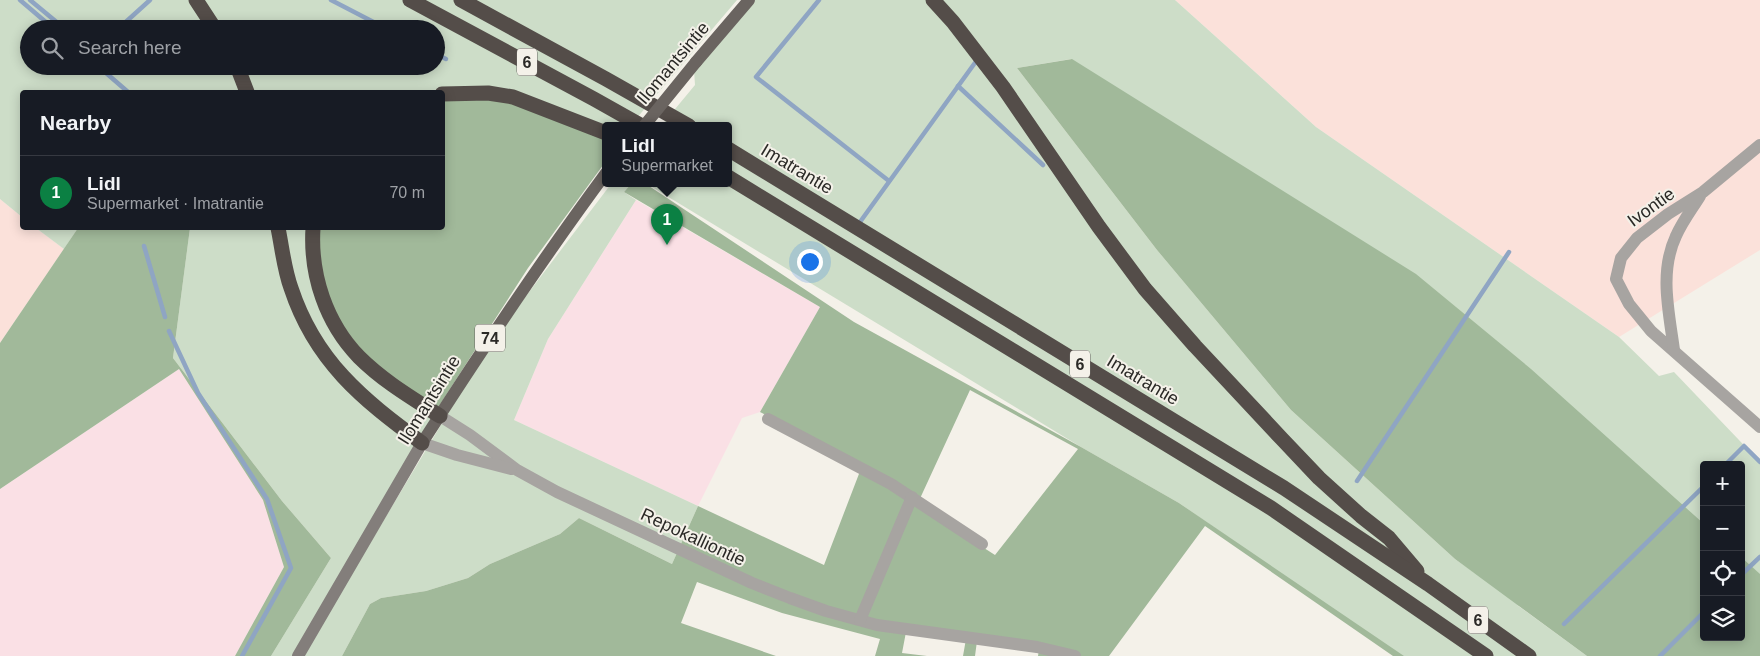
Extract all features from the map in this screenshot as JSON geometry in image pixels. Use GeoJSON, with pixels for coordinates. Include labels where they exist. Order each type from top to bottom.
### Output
{"type":"FeatureCollection","features":[{"type":"Feature","properties":{"kind":"highway"},"geometry":{"type":"LineString","coordinates":[[196,0],[209,20]]}},
{"type":"Feature","properties":{"kind":"highway","name":"6"},"geometry":{"type":"LineString","coordinates":[[410,0],[636,122]]}},
{"type":"Feature","properties":{"kind":"highway","name":"6"},"geometry":{"type":"LineString","coordinates":[[461,0],[682,122]]}},
{"type":"Feature","properties":{"kind":"highway"},"geometry":{"type":"LineString","coordinates":[[933,0],[953,22],[1003,87],[1099,227],[1145,288],[1195,346],[1288,446],[1319,478],[1361,516],[1389,538],[1428,584]]}},
{"type":"Feature","properties":{"kind":"highway"},"geometry":{"type":"LineString","coordinates":[[241,75],[247,90]]}},
{"type":"Feature","properties":{"kind":"highway"},"geometry":{"type":"LineString","coordinates":[[445,94],[488,93],[513,98],[602,131]]}},
{"type":"Feature","properties":{"kind":"highway","name":"Imatrantie"},"geometry":{"type":"LineString","coordinates":[[732,151],[1276,483],[1428,584],[1529,656]]}},
{"type":"Feature","properties":{"kind":"highway","name":"6"},"geometry":{"type":"LineString","coordinates":[[732,179],[1271,508],[1486,656]]}},
{"type":"Feature","properties":{"kind":"highway"},"geometry":{"type":"LineString","coordinates":[[278,230],[290,286],[301,315],[318,346],[343,378],[382,413],[422,443]]}},
{"type":"Feature","properties":{"kind":"highway"},"geometry":{"type":"LineString","coordinates":[[313,230],[311,248],[315,274],[322,298],[344,338],[360,357],[398,389],[440,416]]}},
{"type":"Feature","properties":{"kind":"main road","name":"Ilomantsintie"},"geometry":{"type":"LineString","coordinates":[[646,122],[749,0]]}},
{"type":"Feature","properties":{"kind":"main road","name":"Ilomantsintie"},"geometry":{"type":"LineString","coordinates":[[298,656],[422,443],[541,262],[602,179]]}},
{"type":"Feature","properties":{"kind":"street","name":"Ivontie"},"geometry":{"type":"LineString","coordinates":[[1760,145],[1703,192],[1668,214],[1637,238],[1621,258],[1616,279],[1629,304],[1651,331],[1760,427]]}},
{"type":"Feature","properties":{"kind":"street","name":"Ivontie"},"geometry":{"type":"LineString","coordinates":[[1674,350],[1666,292],[1668,261],[1676,236],[1703,192]]}},
{"type":"Feature","properties":{"kind":"street","name":"Repokalliontie"},"geometry":{"type":"LineString","coordinates":[[440,416],[470,435],[517,470],[557,492],[752,583],[826,611],[877,625],[1037,647],[1075,656]]}},
{"type":"Feature","properties":{"kind":"street"},"geometry":{"type":"LineString","coordinates":[[768,419],[890,484],[982,544]]}},
{"type":"Feature","properties":{"kind":"street","name":"Repokalliontie"},"geometry":{"type":"LineString","coordinates":[[422,443],[457,456],[517,470]]}},
{"type":"Feature","properties":{"kind":"street"},"geometry":{"type":"LineString","coordinates":[[860,620],[912,497]]}},
{"type":"Feature","properties":{"kind":"shaded area"},"geometry":{"type":"Polygon","coordinates":[[[1175,0],[1760,0],[1760,250],[1619,337],[1316,127],[1175,0]]]}},
{"type":"Feature","properties":{"kind":"shaded area"},"geometry":{"type":"Polygon","coordinates":[[[0,199],[20,215],[20,230],[39,230],[64,249],[0,343],[0,199]]]}},
{"type":"Feature","properties":{"kind":"shaded area"},"geometry":{"type":"Polygon","coordinates":[[[636,200],[820,307],[760,412],[742,418],[698,506],[514,420],[548,339],[636,200]]]}},
{"type":"Feature","properties":{"kind":"shaded area"},"geometry":{"type":"Polygon","coordinates":[[[179,369],[263,500],[284,567],[235,656],[0,656],[0,489],[179,369]]]}},
{"type":"Feature","properties":{"kind":"green space"},"geometry":{"type":"Polygon","coordinates":[[[0,0],[737,0],[633,122],[602,122],[602,125],[462,89],[20,90],[20,215],[0,199],[0,0]]]}},
{"type":"Feature","properties":{"kind":"green space"},"geometry":{"type":"Polygon","coordinates":[[[755,0],[1175,0],[1316,127],[1619,337],[1659,376],[1674,372],[1760,462],[1760,599],[1745,601],[1745,461],[1700,461],[1700,635],[1633,656],[1517,605],[1587,656],[1400,656],[1179,503],[1081,447],[652,187],[732,187],[732,122],[664,122],[695,85],[694,70],[755,0]],[[1071,59],[1017,68],[1157,250],[1291,410],[1455,559],[1476,574],[1071,59]]]}},
{"type":"Feature","properties":{"kind":"green space"},"geometry":{"type":"Polygon","coordinates":[[[1072,59],[1416,274],[1531,369],[1700,520],[1700,641],[1745,641],[1745,561],[1760,574],[1760,656],[1587,656],[1455,559],[1291,410],[1157,250],[1017,68],[1072,59]]]}},
{"type":"Feature","properties":{"kind":"green space"},"geometry":{"type":"Polygon","coordinates":[[[465,97],[514,103],[602,135],[602,166],[528,268],[437,409],[405,390],[390,378],[358,346],[340,321],[327,296],[322,281],[318,230],[445,230],[445,99],[465,97]]]}},
{"type":"Feature","properties":{"kind":"green space"},"geometry":{"type":"Polygon","coordinates":[[[609,187],[628,187],[624,192],[636,200],[548,339],[514,420],[698,506],[672,564],[579,518],[560,534],[490,564],[468,578],[426,591],[381,598],[370,604],[342,656],[302,656],[474,370],[526,296],[609,187]]]}},
{"type":"Feature","properties":{"kind":"green space"},"geometry":{"type":"Polygon","coordinates":[[[628,187],[651,187],[854,322],[1179,503],[1404,656],[1393,656],[1205,526],[1109,656],[1038,656],[1039,650],[977,641],[975,656],[963,656],[966,639],[906,632],[902,653],[927,656],[875,656],[880,639],[782,613],[697,582],[681,623],[776,656],[342,656],[370,604],[381,598],[426,591],[468,578],[490,564],[560,534],[579,518],[672,564],[698,506],[824,565],[862,466],[760,412],[820,307],[624,192],[628,187]],[[970,390],[917,505],[995,555],[1078,449],[970,390]]]}},
{"type":"Feature","properties":{"kind":"green space"},"geometry":{"type":"Polygon","coordinates":[[[39,230],[77,230],[64,249],[39,230]]]}},
{"type":"Feature","properties":{"kind":"green space"},"geometry":{"type":"Polygon","coordinates":[[[77,230],[190,230],[173,358],[282,501],[331,558],[271,656],[235,656],[284,567],[263,500],[179,369],[0,489],[0,343],[77,230]]]}},
{"type":"Feature","properties":{"kind":"green space"},"geometry":{"type":"Polygon","coordinates":[[[190,230],[311,230],[433,415],[294,656],[271,656],[331,558],[282,501],[173,358],[190,230]]]}},
{"type":"Feature","properties":{"kind":"waterway"},"geometry":{"type":"LineString","coordinates":[[20,0],[43,20]]}},
{"type":"Feature","properties":{"kind":"waterway"},"geometry":{"type":"LineString","coordinates":[[30,0],[54,20]]}},
{"type":"Feature","properties":{"kind":"waterway"},"geometry":{"type":"LineString","coordinates":[[128,20],[150,0]]}},
{"type":"Feature","properties":{"kind":"waterway"},"geometry":{"type":"LineString","coordinates":[[331,0],[370,20]]}},
{"type":"Feature","properties":{"kind":"waterway"},"geometry":{"type":"LineString","coordinates":[[819,0],[756,77],[889,181]]}},
{"type":"Feature","properties":{"kind":"waterway"},"geometry":{"type":"LineString","coordinates":[[860,222],[977,60]]}},
{"type":"Feature","properties":{"kind":"waterway"},"geometry":{"type":"LineString","coordinates":[[108,75],[126,90]]}},
{"type":"Feature","properties":{"kind":"waterway"},"geometry":{"type":"LineString","coordinates":[[958,86],[1043,165]]}},
{"type":"Feature","properties":{"kind":"waterway"},"geometry":{"type":"LineString","coordinates":[[144,246],[165,317]]}},
{"type":"Feature","properties":{"kind":"waterway"},"geometry":{"type":"LineString","coordinates":[[1357,481],[1509,252]]}},
{"type":"Feature","properties":{"kind":"waterway"},"geometry":{"type":"LineString","coordinates":[[169,331],[198,393],[267,499],[291,568],[242,656]]}},
{"type":"Feature","properties":{"kind":"waterway"},"geometry":{"type":"LineString","coordinates":[[1729,461],[1744,446],[1760,462]]}},
{"type":"Feature","properties":{"kind":"waterway"},"geometry":{"type":"LineString","coordinates":[[1564,624],[1700,490]]}},
{"type":"Feature","properties":{"kind":"waterway"},"geometry":{"type":"LineString","coordinates":[[1745,571],[1760,557]]}},
{"type":"Feature","properties":{"kind":"waterway"},"geometry":{"type":"LineString","coordinates":[[1660,656],[1700,616]]}},
{"type":"Feature","properties":{"kind":"place","name":"Lidl"},"geometry":{"type":"Point","coordinates":[667,245]}}]}
